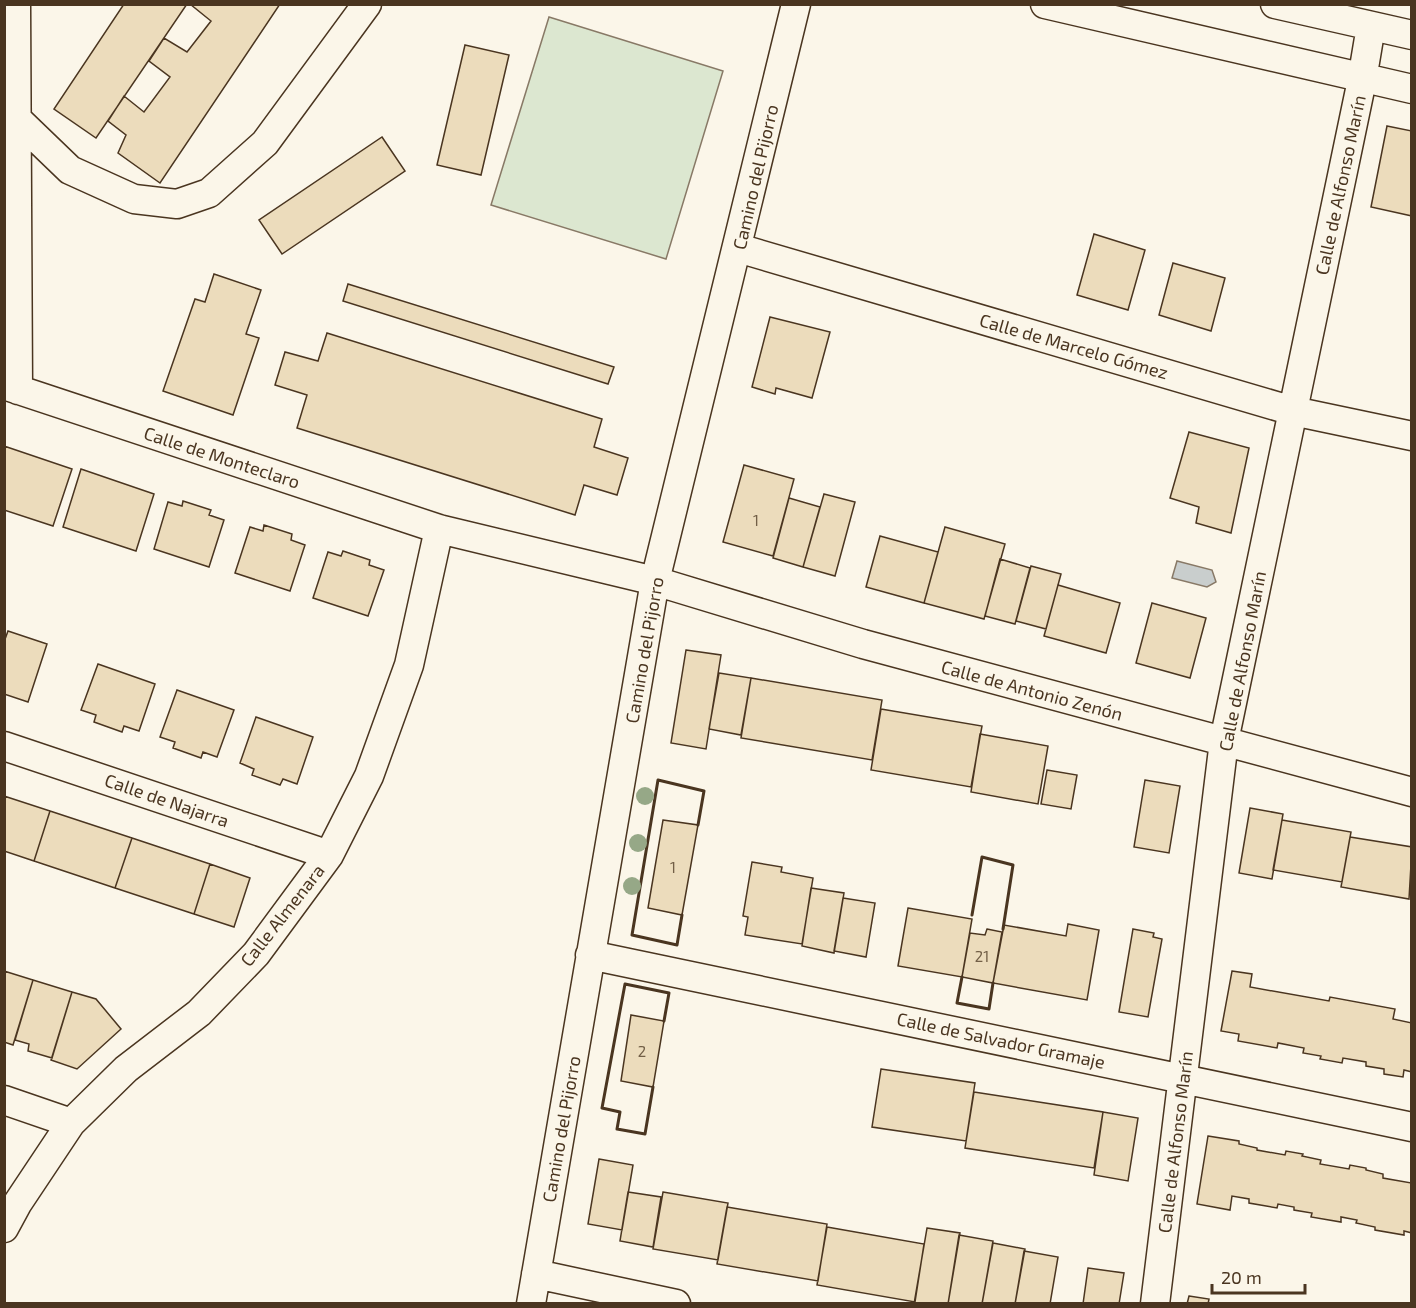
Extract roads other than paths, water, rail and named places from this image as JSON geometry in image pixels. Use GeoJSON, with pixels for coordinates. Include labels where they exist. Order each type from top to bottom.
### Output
{"type":"FeatureCollection","features":[{"type":"Feature","properties":{"kind":"street"},"geometry":{"type":"LineString","coordinates":[[11,387],[16,4]]}},
{"type":"Feature","properties":{"kind":"street"},"geometry":{"type":"LineString","coordinates":[[16,118],[70,170],[134,199],[177,204],[209,193],[265,143],[366,4]]}},
{"type":"Feature","properties":{"kind":"street","name":"Camino del Pijorro"},"geometry":{"type":"LineString","coordinates":[[531,1304],[655,581],[796,4]]}},
{"type":"Feature","properties":{"kind":"street"},"geometry":{"type":"LineString","coordinates":[[1044,4],[1362,80],[1412,89]]}},
{"type":"Feature","properties":{"kind":"street"},"geometry":{"type":"LineString","coordinates":[[1275,4],[1412,35]]}},
{"type":"Feature","properties":{"kind":"street","name":"Calle de Alfonso Marín"},"geometry":{"type":"LineString","coordinates":[[1155,1304],[1224,741],[1362,80],[1371,26]]}},
{"type":"Feature","properties":{"kind":"street","name":"Calle de Marcelo Gómez"},"geometry":{"type":"LineString","coordinates":[[738,248],[1293,411],[1412,436]]}},
{"type":"Feature","properties":{"kind":"street","name":"Calle de Monteclaro"},"geometry":{"type":"LineString","coordinates":[[11,387],[439,529],[655,581]]}},
{"type":"Feature","properties":{"kind":"street","name":"Calle Almenara"},"geometry":{"type":"LineString","coordinates":[[4,1228],[17,1204],[71,1123],[126,1069],[199,1012],[256,954],[329,855],[369,776],[409,665],[439,529]]}},
{"type":"Feature","properties":{"kind":"street","name":"Calle de Antonio Zenón"},"geometry":{"type":"LineString","coordinates":[[655,581],[863,644],[1412,792]]}},
{"type":"Feature","properties":{"kind":"street","name":"Calle de Najarra"},"geometry":{"type":"LineString","coordinates":[[4,746],[329,855]]}},
{"type":"Feature","properties":{"kind":"street","name":"Calle de Salvador Gramaje"},"geometry":{"type":"LineString","coordinates":[[590,955],[1412,1126]]}},
{"type":"Feature","properties":{"kind":"street"},"geometry":{"type":"LineString","coordinates":[[4,1100],[71,1123]]}},
{"type":"Feature","properties":{"kind":"street"},"geometry":{"type":"LineString","coordinates":[[536,1274],[676,1304]]}}]}
